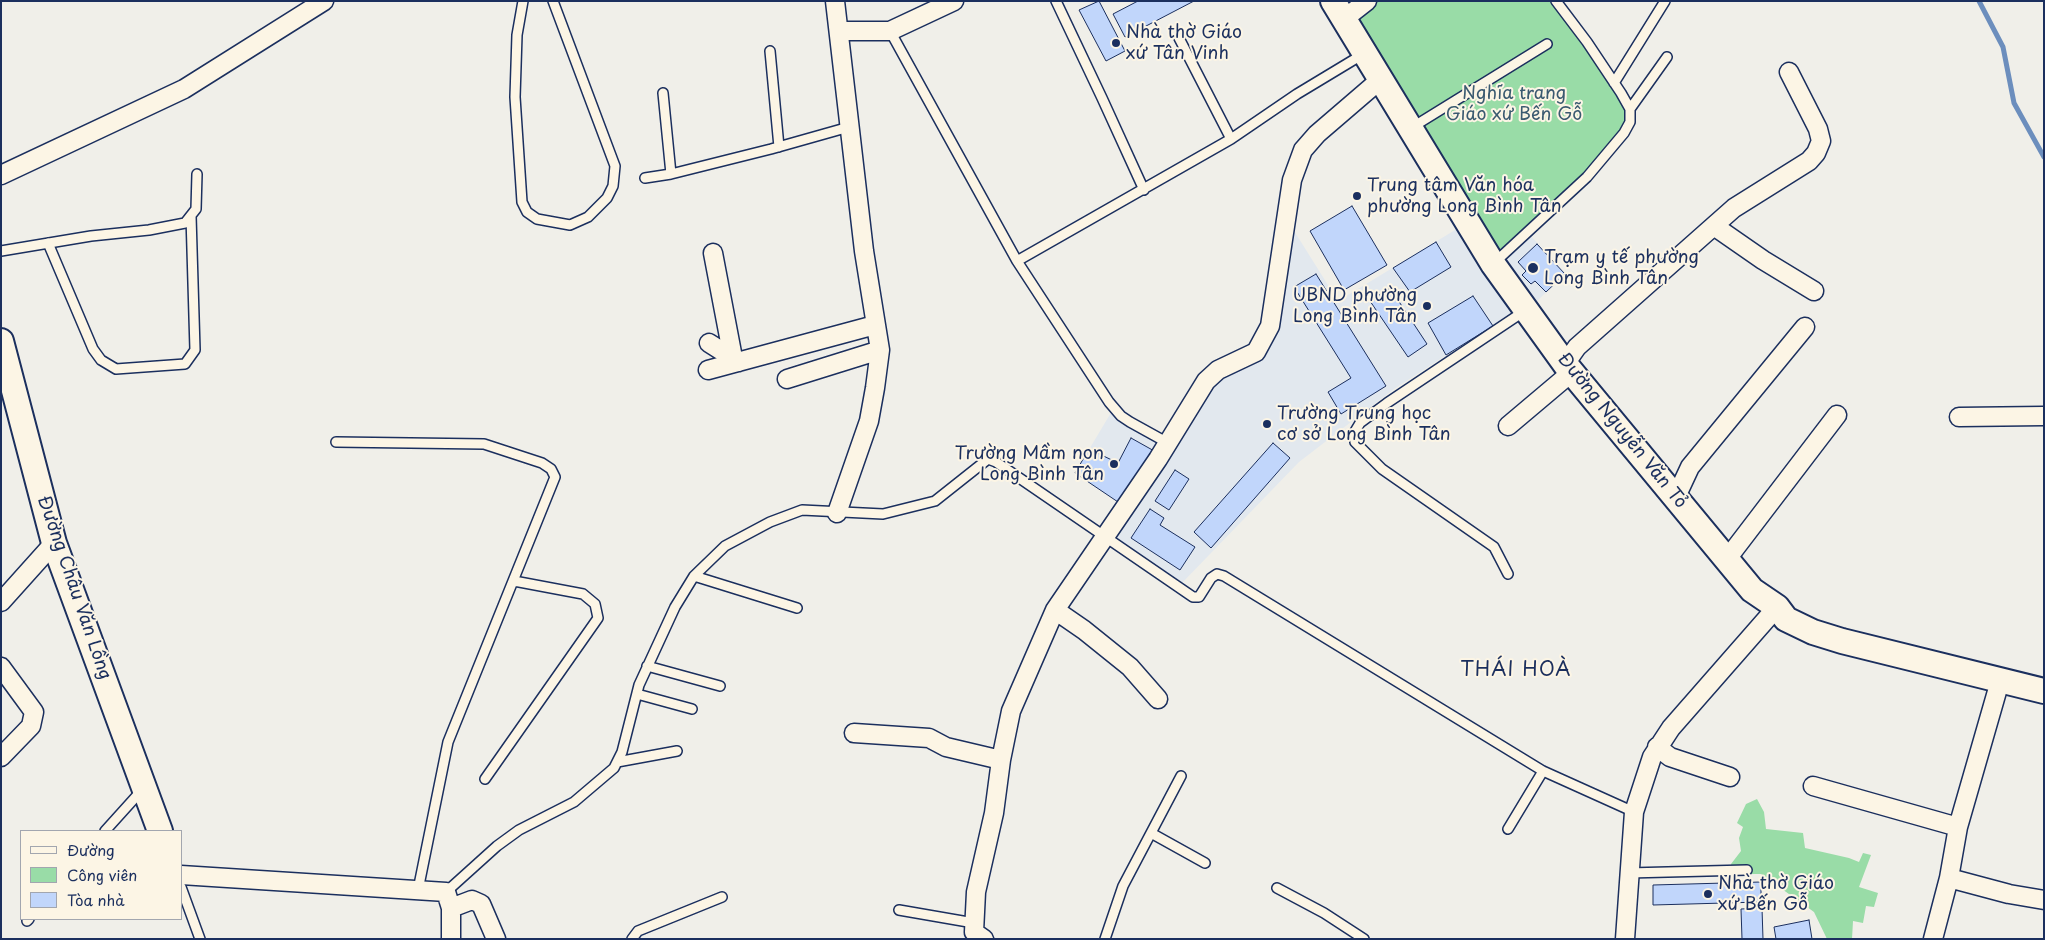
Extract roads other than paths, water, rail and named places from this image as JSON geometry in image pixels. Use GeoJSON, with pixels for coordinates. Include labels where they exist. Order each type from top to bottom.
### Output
{"type":"FeatureCollection","features":[{"type":"Feature","properties":{"kind":"street"},"geometry":{"type":"LineString","coordinates":[[1,175],[184,89],[324,1]]}},
{"type":"Feature","properties":{"kind":"street"},"geometry":{"type":"LineString","coordinates":[[835,1],[840,31],[849,127],[875,325],[880,350],[869,421],[837,513]]}},
{"type":"Feature","properties":{"kind":"street"},"geometry":{"type":"LineString","coordinates":[[840,31],[890,31],[954,1]]}},
{"type":"Feature","properties":{"kind":"street"},"geometry":{"type":"LineString","coordinates":[[1338,10],[1367,1]]}},
{"type":"Feature","properties":{"kind":"street","name":"Đường Nguyễn Văn Tỏ"},"geometry":{"type":"LineString","coordinates":[[1338,10],[1493,264],[1569,368],[1752,590],[1777,607],[1786,619],[1813,632],[1842,642],[2044,690]]}},
{"type":"Feature","properties":{"kind":"street"},"geometry":{"type":"LineString","coordinates":[[1508,426],[1569,368],[1577,347],[1734,208],[1809,161],[1816,153],[1821,141],[1818,129],[1790,72]]}},
{"type":"Feature","properties":{"kind":"street"},"geometry":{"type":"LineString","coordinates":[[974,933],[976,892],[994,813],[1001,760],[1011,711],[1055,610],[1168,443],[1206,381],[1218,370],[1256,352],[1270,326],[1292,180],[1303,150],[1317,134],[1381,79]]}},
{"type":"Feature","properties":{"kind":"street"},"geometry":{"type":"LineString","coordinates":[[1714,226],[1763,260],[1814,290]]}},
{"type":"Feature","properties":{"kind":"street"},"geometry":{"type":"LineString","coordinates":[[713,253],[736,360]]}},
{"type":"Feature","properties":{"kind":"street"},"geometry":{"type":"LineString","coordinates":[[708,370],[736,360],[875,325]]}},
{"type":"Feature","properties":{"kind":"street"},"geometry":{"type":"LineString","coordinates":[[1676,497],[1690,467],[1805,327]]}},
{"type":"Feature","properties":{"kind":"street","name":"Đường Châu Văn Lồng"},"geometry":{"type":"LineString","coordinates":[[1,341],[54,543],[160,830]]}},
{"type":"Feature","properties":{"kind":"street"},"geometry":{"type":"LineString","coordinates":[[709,343],[736,360]]}},
{"type":"Feature","properties":{"kind":"street"},"geometry":{"type":"LineString","coordinates":[[787,379],[880,350]]}},
{"type":"Feature","properties":{"kind":"street"},"geometry":{"type":"LineString","coordinates":[[1727,559],[1837,415]]}},
{"type":"Feature","properties":{"kind":"street"},"geometry":{"type":"LineString","coordinates":[[1959,416],[2044,416]]}},
{"type":"Feature","properties":{"kind":"street"},"geometry":{"type":"LineString","coordinates":[[1,602],[54,543]]}},
{"type":"Feature","properties":{"kind":"street"},"geometry":{"type":"LineString","coordinates":[[1625,939],[1628,873],[1634,812],[1641,786],[1657,747],[1671,728],[1777,607]]}},
{"type":"Feature","properties":{"kind":"street"},"geometry":{"type":"LineString","coordinates":[[1055,610],[1084,630],[1130,667],[1158,698]]}},
{"type":"Feature","properties":{"kind":"street"},"geometry":{"type":"LineString","coordinates":[[1,667],[34,712],[31,726],[1,757]]}},
{"type":"Feature","properties":{"kind":"street"},"geometry":{"type":"LineString","coordinates":[[1933,939],[1949,878],[1958,827],[2000,681]]}},
{"type":"Feature","properties":{"kind":"street"},"geometry":{"type":"LineString","coordinates":[[854,734],[930,738],[946,747],[1001,760]]}},
{"type":"Feature","properties":{"kind":"street"},"geometry":{"type":"LineString","coordinates":[[1657,747],[1670,757],[1730,777]]}},
{"type":"Feature","properties":{"kind":"street"},"geometry":{"type":"LineString","coordinates":[[1813,786],[1958,827]]}},
{"type":"Feature","properties":{"kind":"street"},"geometry":{"type":"LineString","coordinates":[[182,875],[418,890],[448,900],[472,900],[481,904],[496,939]]}},
{"type":"Feature","properties":{"kind":"street"},"geometry":{"type":"LineString","coordinates":[[1949,878],[2009,894],[2044,900]]}},
{"type":"Feature","properties":{"kind":"street"},"geometry":{"type":"LineString","coordinates":[[448,900],[451,939]]}},
{"type":"Feature","properties":{"kind":"lane"},"geometry":{"type":"LineString","coordinates":[[523,1],[517,35],[515,97],[522,202],[527,212],[537,218],[570,225],[588,217],[607,198],[613,186],[615,166],[553,1]]}},
{"type":"Feature","properties":{"kind":"lane"},"geometry":{"type":"LineString","coordinates":[[1056,1],[1144,190]]}},
{"type":"Feature","properties":{"kind":"lane"},"geometry":{"type":"LineString","coordinates":[[1493,264],[1587,177],[1624,133],[1630,122],[1630,109],[1588,42],[1556,1]]}},
{"type":"Feature","properties":{"kind":"lane"},"geometry":{"type":"LineString","coordinates":[[1614,83],[1665,1]]}},
{"type":"Feature","properties":{"kind":"lane"},"geometry":{"type":"LineString","coordinates":[[890,31],[1018,261],[1109,402],[1125,419],[1168,443]]}},
{"type":"Feature","properties":{"kind":"lane"},"geometry":{"type":"LineString","coordinates":[[1179,38],[1231,139]]}},
{"type":"Feature","properties":{"kind":"lane"},"geometry":{"type":"LineString","coordinates":[[1411,128],[1547,44]]}},
{"type":"Feature","properties":{"kind":"lane"},"geometry":{"type":"LineString","coordinates":[[770,51],[779,147]]}},
{"type":"Feature","properties":{"kind":"lane"},"geometry":{"type":"LineString","coordinates":[[1018,261],[1231,139],[1297,94],[1365,53]]}},
{"type":"Feature","properties":{"kind":"lane"},"geometry":{"type":"LineString","coordinates":[[1630,109],[1667,57]]}},
{"type":"Feature","properties":{"kind":"lane"},"geometry":{"type":"LineString","coordinates":[[663,92],[672,174]]}},
{"type":"Feature","properties":{"kind":"lane"},"geometry":{"type":"LineString","coordinates":[[645,178],[672,174],[849,127]]}},
{"type":"Feature","properties":{"kind":"lane"},"geometry":{"type":"LineString","coordinates":[[1,251],[186,223],[196,209],[197,174]]}},
{"type":"Feature","properties":{"kind":"lane"},"geometry":{"type":"LineString","coordinates":[[48,243],[92,349],[101,360],[116,369],[185,364],[195,350],[191,216]]}},
{"type":"Feature","properties":{"kind":"lane"},"geometry":{"type":"LineString","coordinates":[[1508,574],[1494,547],[1382,469],[1355,442],[1354,433],[1360,423],[1387,403],[1526,309]]}},
{"type":"Feature","properties":{"kind":"lane"},"geometry":{"type":"LineString","coordinates":[[336,442],[484,444],[542,463],[551,469],[555,478],[448,742],[418,890]]}},
{"type":"Feature","properties":{"kind":"lane"},"geometry":{"type":"LineString","coordinates":[[448,900],[497,846],[519,830],[574,802],[614,768],[622,752],[637,694],[647,666],[674,607],[694,576],[725,546],[770,522],[802,510],[883,514],[935,502],[988,459],[996,462],[1193,597],[1199,597],[1211,578],[1217,574],[1224,576],[1543,771],[1634,812]]}},
{"type":"Feature","properties":{"kind":"lane"},"geometry":{"type":"LineString","coordinates":[[694,576],[797,608]]}},
{"type":"Feature","properties":{"kind":"lane"},"geometry":{"type":"LineString","coordinates":[[485,779],[598,618],[595,604],[583,594],[514,581]]}},
{"type":"Feature","properties":{"kind":"lane"},"geometry":{"type":"LineString","coordinates":[[647,666],[720,686]]}},
{"type":"Feature","properties":{"kind":"lane"},"geometry":{"type":"LineString","coordinates":[[637,694],[692,709]]}},
{"type":"Feature","properties":{"kind":"lane"},"geometry":{"type":"LineString","coordinates":[[617,762],[678,751]]}},
{"type":"Feature","properties":{"kind":"lane"},"geometry":{"type":"LineString","coordinates":[[1508,829],[1543,771]]}},
{"type":"Feature","properties":{"kind":"lane"},"geometry":{"type":"LineString","coordinates":[[1105,939],[1123,886],[1181,776]]}},
{"type":"Feature","properties":{"kind":"lane"},"geometry":{"type":"LineString","coordinates":[[106,830],[144,788]]}},
{"type":"Feature","properties":{"kind":"lane"},"geometry":{"type":"LineString","coordinates":[[1151,833],[1205,863]]}},
{"type":"Feature","properties":{"kind":"lane"},"geometry":{"type":"LineString","coordinates":[[1628,873],[1747,870]]}},
{"type":"Feature","properties":{"kind":"lane"},"geometry":{"type":"LineString","coordinates":[[1277,888],[1324,913],[1364,939]]}},
{"type":"Feature","properties":{"kind":"lane"},"geometry":{"type":"LineString","coordinates":[[182,890],[200,939]]}},
{"type":"Feature","properties":{"kind":"lane"},"geometry":{"type":"LineString","coordinates":[[632,939],[638,931],[722,897]]}},
{"type":"Feature","properties":{"kind":"lane"},"geometry":{"type":"LineString","coordinates":[[899,910],[974,933]]}},
{"type":"Feature","properties":{"kind":"waterway"},"geometry":{"type":"LineString","coordinates":[[1979,1],[2003,47],[2014,103],[2044,157]]}},
{"type":"Feature","properties":{"kind":"place","name":"Nhà thờ Giáo xứ Tân Vinh"},"geometry":{"type":"Point","coordinates":[1116,43]}},
{"type":"Feature","properties":{"kind":"place","name":"Trung tâm Văn hóa phường Long Bình Tân"},"geometry":{"type":"Point","coordinates":[1357,196]}},
{"type":"Feature","properties":{"kind":"place","name":"Trạm y tế phường Long Bình Tân"},"geometry":{"type":"Point","coordinates":[1533,268]}},
{"type":"Feature","properties":{"kind":"place","name":"UBND phường Long Bình Tân"},"geometry":{"type":"Point","coordinates":[1427,306]}},
{"type":"Feature","properties":{"kind":"place","name":"Trường Trung học cơ sở Long Bình Tân"},"geometry":{"type":"Point","coordinates":[1267,424]}},
{"type":"Feature","properties":{"kind":"place","name":"Trường Mầm non Long Bình Tân"},"geometry":{"type":"Point","coordinates":[1114,464]}},
{"type":"Feature","properties":{"kind":"place","name":"Nhà thờ Giáo xứ Bến Gỗ"},"geometry":{"type":"Point","coordinates":[1708,894]}},
{"type":"Feature","properties":{"kind":"district","name":"THÁI HOÀ"},"geometry":{"type":"Point","coordinates":[1516,670]}},
{"type":"Feature","properties":{"kind":"park label","name":"Nghĩa trang Giáo xứ Bến Gỗ"},"geometry":{"type":"Point","coordinates":[1514,104]}}]}
